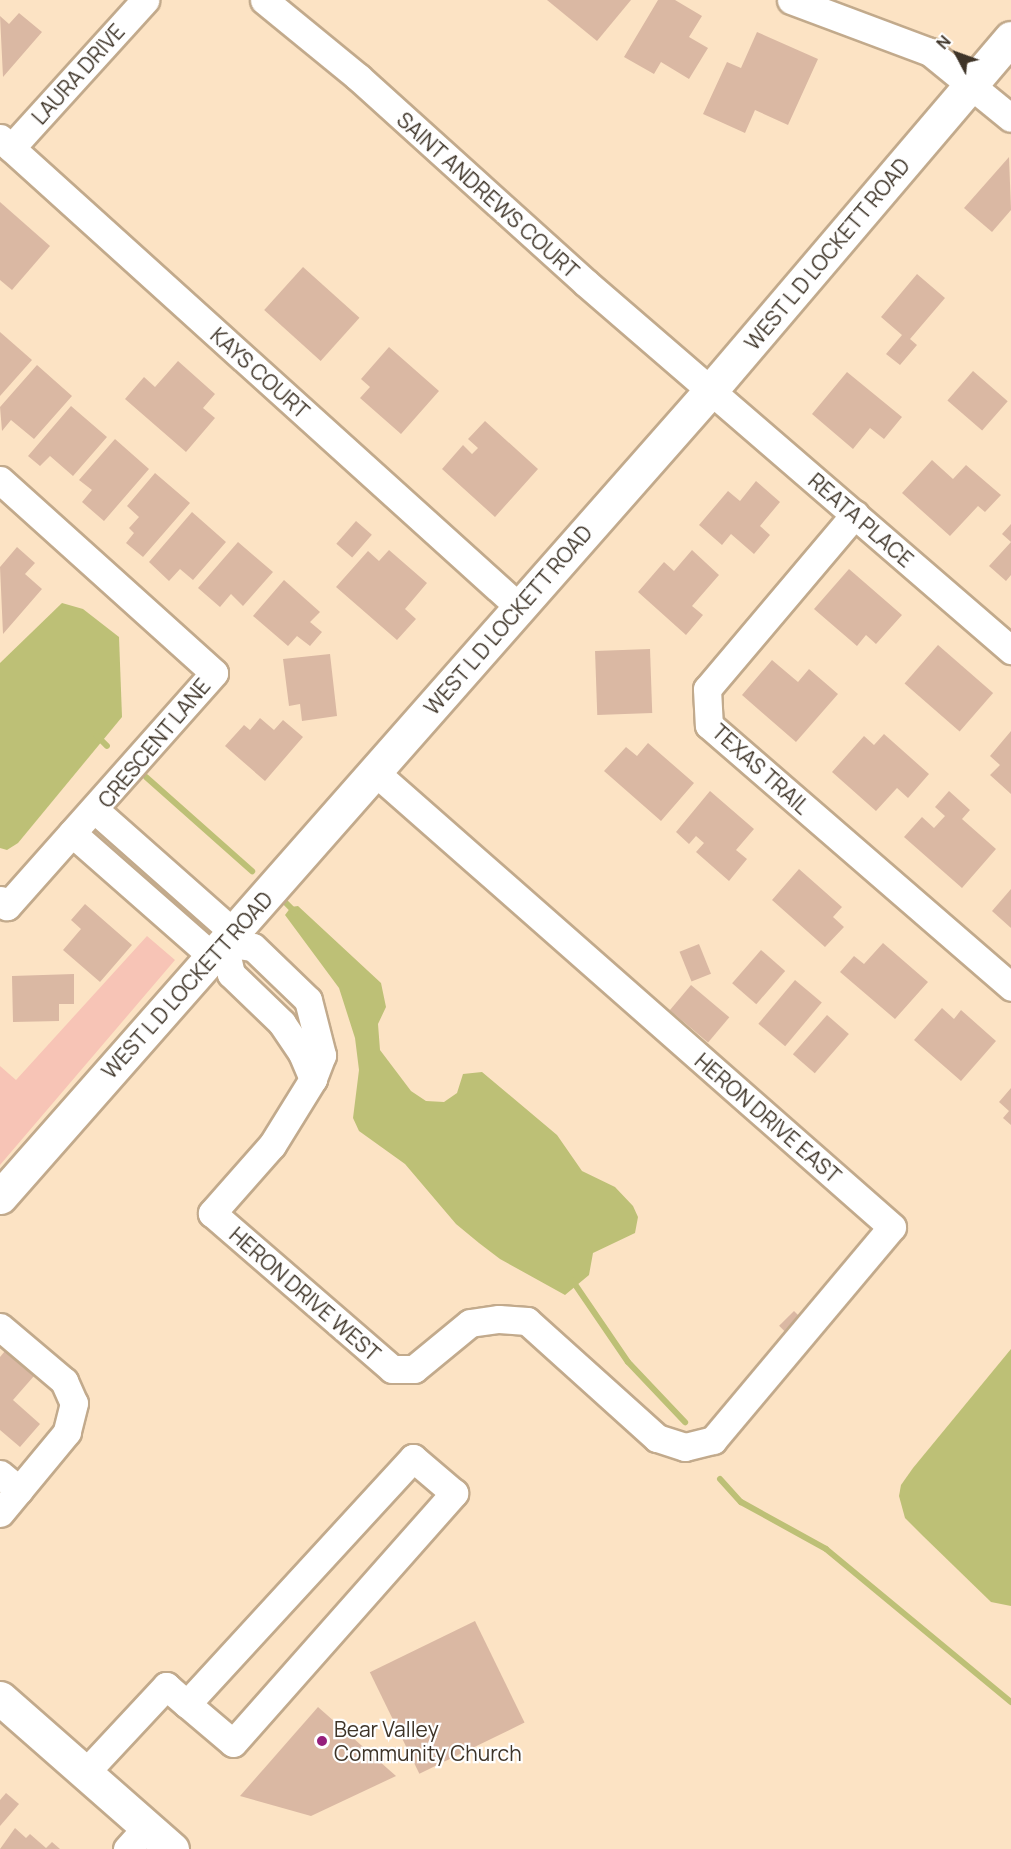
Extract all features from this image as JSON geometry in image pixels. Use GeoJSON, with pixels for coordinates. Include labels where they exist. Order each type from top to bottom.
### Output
{"type":"FeatureCollection","features":[{"type":"Feature","properties":{"kind":"main road","name":"WEST L D LOCKETT ROAD"},"geometry":{"type":"LineString","coordinates":[[0,1197],[711,390],[1011,38]]}},
{"type":"Feature","properties":{"kind":"main road"},"geometry":{"type":"LineString","coordinates":[[0,1698],[85,1773],[137,1838],[172,1849]]}},
{"type":"Feature","properties":{"kind":"street","name":"LAURA DRIVE"},"geometry":{"type":"LineString","coordinates":[[5,143],[145,0]]}},
{"type":"Feature","properties":{"kind":"street","name":"SAINT ANDREWS COURT"},"geometry":{"type":"LineString","coordinates":[[264,0],[358,77],[711,390]]}},
{"type":"Feature","properties":{"kind":"street"},"geometry":{"type":"LineString","coordinates":[[791,0],[930,52],[972,83],[1011,118]]}},
{"type":"Feature","properties":{"kind":"street","name":"KAYS COURT"},"geometry":{"type":"LineString","coordinates":[[5,143],[519,607]]}},
{"type":"Feature","properties":{"kind":"street","name":"REATA PLACE"},"geometry":{"type":"LineString","coordinates":[[711,390],[1011,650]]}},
{"type":"Feature","properties":{"kind":"street","name":"CRESCENT LANE"},"geometry":{"type":"LineString","coordinates":[[0,480],[214,673],[94,809],[223,944]]}},
{"type":"Feature","properties":{"kind":"street","name":"TEXAS TRAIL"},"geometry":{"type":"LineString","coordinates":[[855,514],[707,689],[709,725],[1011,987]]}},
{"type":"Feature","properties":{"kind":"street","name":"HERON DRIVE EAST"},"geometry":{"type":"LineString","coordinates":[[375,772],[892,1227],[713,1440],[685,1447]]}},
{"type":"Feature","properties":{"kind":"street"},"geometry":{"type":"LineString","coordinates":[[0,900],[7,906],[94,809]]}},
{"type":"Feature","properties":{"kind":"street"},"geometry":{"type":"LineString","coordinates":[[72,833],[223,944]]}},
{"type":"Feature","properties":{"kind":"street","name":"HERON DRIVE WEST"},"geometry":{"type":"LineString","coordinates":[[223,944],[231,975],[282,1023],[303,1053],[313,1079],[272,1145],[212,1213],[393,1370],[414,1369],[470,1323],[499,1319],[527,1321],[657,1438],[685,1447]]}},
{"type":"Feature","properties":{"kind":"street"},"geometry":{"type":"LineString","coordinates":[[0,1327],[64,1381],[74,1403],[67,1432],[9,1482],[0,1513]]}},
{"type":"Feature","properties":{"kind":"street"},"geometry":{"type":"LineString","coordinates":[[85,1773],[166,1686],[187,1704],[233,1743],[454,1493],[413,1458],[187,1704]]}},
{"type":"Feature","properties":{"kind":"shaded area"},"geometry":{"type":"Polygon","coordinates":[[[62,603],[83,609],[119,637],[122,717],[18,843],[7,850],[0,848],[0,663],[62,603]]]}},
{"type":"Feature","properties":{"kind":"shaded area"},"geometry":{"type":"Polygon","coordinates":[[[298,906],[381,983],[386,1007],[378,1024],[380,1050],[411,1091],[426,1101],[444,1102],[457,1093],[463,1074],[482,1072],[557,1135],[582,1171],[615,1187],[633,1206],[638,1217],[635,1233],[593,1253],[589,1275],[565,1295],[500,1259],[479,1243],[456,1224],[405,1164],[359,1131],[353,1118],[359,1070],[355,1038],[339,988],[285,915],[291,907],[298,906]]]}},
{"type":"Feature","properties":{"kind":"shaded area"},"geometry":{"type":"Polygon","coordinates":[[[147,936],[175,960],[0,1165],[0,1066],[16,1080],[147,936]]]}},
{"type":"Feature","properties":{"kind":"shaded area"},"geometry":{"type":"Polygon","coordinates":[[[1011,1349],[1011,1606],[991,1602],[922,1535],[905,1518],[899,1496],[901,1485],[913,1468],[1011,1349]]]}},
{"type":"Feature","properties":{"kind":"building"},"geometry":{"type":"Polygon","coordinates":[[[547,0],[631,0],[597,41],[547,0]]]}},
{"type":"Feature","properties":{"kind":"building"},"geometry":{"type":"Polygon","coordinates":[[[658,0],[675,0],[702,16],[689,37],[708,48],[689,79],[661,62],[654,74],[624,57],[658,0]]]}},
{"type":"Feature","properties":{"kind":"building"},"geometry":{"type":"Polygon","coordinates":[[[19,13],[42,32],[3,77],[0,16],[9,24],[19,13]]]}},
{"type":"Feature","properties":{"kind":"building"},"geometry":{"type":"Polygon","coordinates":[[[757,32],[818,59],[788,125],[755,110],[745,133],[703,114],[727,62],[741,68],[757,32]]]}},
{"type":"Feature","properties":{"kind":"building"},"geometry":{"type":"Polygon","coordinates":[[[1009,157],[1011,210],[992,232],[964,208],[1009,157]]]}},
{"type":"Feature","properties":{"kind":"building"},"geometry":{"type":"Polygon","coordinates":[[[0,202],[50,246],[12,290],[0,280],[0,202]]]}},
{"type":"Feature","properties":{"kind":"building"},"geometry":{"type":"Polygon","coordinates":[[[303,267],[359,318],[321,361],[264,310],[303,267]]]}},
{"type":"Feature","properties":{"kind":"building"},"geometry":{"type":"Polygon","coordinates":[[[917,274],[945,298],[910,339],[917,345],[900,365],[886,354],[902,335],[881,317],[917,274]]]}},
{"type":"Feature","properties":{"kind":"building"},"geometry":{"type":"Polygon","coordinates":[[[0,332],[32,360],[0,396],[0,332]]]}},
{"type":"Feature","properties":{"kind":"building"},"geometry":{"type":"Polygon","coordinates":[[[389,347],[439,391],[401,434],[360,398],[370,387],[361,379],[389,347]]]}},
{"type":"Feature","properties":{"kind":"building"},"geometry":{"type":"Polygon","coordinates":[[[178,361],[215,394],[203,408],[215,418],[186,452],[125,399],[144,377],[155,387],[178,361]]]}},
{"type":"Feature","properties":{"kind":"building"},"geometry":{"type":"Polygon","coordinates":[[[37,365],[72,396],[34,439],[11,420],[2,431],[0,407],[37,365]]]}},
{"type":"Feature","properties":{"kind":"building"},"geometry":{"type":"Polygon","coordinates":[[[973,371],[1008,401],[982,431],[947,400],[973,371]]]}},
{"type":"Feature","properties":{"kind":"building"},"geometry":{"type":"Polygon","coordinates":[[[847,372],[902,417],[884,439],[870,428],[853,449],[812,414],[847,372]]]}},
{"type":"Feature","properties":{"kind":"building"},"geometry":{"type":"Polygon","coordinates":[[[71,406],[107,437],[73,476],[50,456],[40,466],[28,456],[71,406]]]}},
{"type":"Feature","properties":{"kind":"building"},"geometry":{"type":"Polygon","coordinates":[[[485,421],[538,469],[495,517],[442,469],[463,445],[472,454],[478,448],[468,439],[485,421]]]}},
{"type":"Feature","properties":{"kind":"building"},"geometry":{"type":"Polygon","coordinates":[[[115,439],[149,469],[104,521],[82,502],[92,490],[79,480],[115,439]]]}},
{"type":"Feature","properties":{"kind":"building"},"geometry":{"type":"Polygon","coordinates":[[[932,460],[953,479],[966,465],[1001,495],[985,512],[978,506],[950,536],[902,493],[932,460]]]}},
{"type":"Feature","properties":{"kind":"building"},"geometry":{"type":"Polygon","coordinates":[[[155,473],[190,503],[143,557],[126,543],[134,533],[129,528],[139,517],[127,506],[155,473]]]}},
{"type":"Feature","properties":{"kind":"building"},"geometry":{"type":"Polygon","coordinates":[[[756,481],[780,502],[760,526],[770,535],[754,554],[731,534],[722,545],[699,525],[728,491],[740,501],[756,481]]]}},
{"type":"Feature","properties":{"kind":"building"},"geometry":{"type":"Polygon","coordinates":[[[192,512],[226,542],[193,580],[180,569],[169,581],[149,562],[192,512]]]}},
{"type":"Feature","properties":{"kind":"building"},"geometry":{"type":"Polygon","coordinates":[[[356,521],[372,535],[352,557],[336,544],[356,521]]]}},
{"type":"Feature","properties":{"kind":"building"},"geometry":{"type":"Polygon","coordinates":[[[1011,524],[1011,542],[1002,534],[1011,524]]]}},
{"type":"Feature","properties":{"kind":"building"},"geometry":{"type":"Polygon","coordinates":[[[238,542],[273,572],[243,606],[231,594],[220,607],[198,588],[238,542]]]}},
{"type":"Feature","properties":{"kind":"building"},"geometry":{"type":"Polygon","coordinates":[[[1011,542],[1011,575],[1006,581],[989,566],[1011,542]]]}},
{"type":"Feature","properties":{"kind":"building"},"geometry":{"type":"Polygon","coordinates":[[[17,547],[35,563],[25,574],[42,589],[3,634],[0,567],[17,547]]]}},
{"type":"Feature","properties":{"kind":"building"},"geometry":{"type":"Polygon","coordinates":[[[389,550],[427,583],[405,609],[416,619],[397,640],[336,587],[368,551],[379,561],[389,550]]]}},
{"type":"Feature","properties":{"kind":"building"},"geometry":{"type":"Polygon","coordinates":[[[692,550],[719,575],[692,606],[703,615],[686,635],[638,592],[664,562],[674,571],[692,550]]]}},
{"type":"Feature","properties":{"kind":"building"},"geometry":{"type":"Polygon","coordinates":[[[849,569],[902,615],[876,644],[866,635],[857,646],[814,609],[849,569]]]}},
{"type":"Feature","properties":{"kind":"building"},"geometry":{"type":"Polygon","coordinates":[[[284,580],[320,612],[310,622],[322,632],[310,646],[297,636],[288,646],[253,616],[284,580]]]}},
{"type":"Feature","properties":{"kind":"building"},"geometry":{"type":"Polygon","coordinates":[[[938,645],[993,693],[960,731],[905,683],[938,645]]]}},
{"type":"Feature","properties":{"kind":"building"},"geometry":{"type":"Polygon","coordinates":[[[650,649],[652,713],[597,715],[595,651],[650,649]]]}},
{"type":"Feature","properties":{"kind":"building"},"geometry":{"type":"Polygon","coordinates":[[[330,654],[337,716],[302,721],[300,704],[289,706],[283,659],[330,654]]]}},
{"type":"Feature","properties":{"kind":"building"},"geometry":{"type":"Polygon","coordinates":[[[772,660],[798,682],[809,669],[838,694],[796,742],[742,695],[772,660]]]}},
{"type":"Feature","properties":{"kind":"building"},"geometry":{"type":"Polygon","coordinates":[[[260,718],[274,730],[283,720],[303,737],[265,781],[225,746],[244,725],[250,730],[260,718]]]}},
{"type":"Feature","properties":{"kind":"building"},"geometry":{"type":"Polygon","coordinates":[[[1011,731],[1011,794],[990,775],[1000,765],[990,756],[1011,731]]]}},
{"type":"Feature","properties":{"kind":"building"},"geometry":{"type":"Polygon","coordinates":[[[884,734],[929,774],[908,798],[897,788],[876,811],[832,772],[864,736],[874,745],[884,734]]]}},
{"type":"Feature","properties":{"kind":"building"},"geometry":{"type":"Polygon","coordinates":[[[648,743],[694,783],[661,821],[604,771],[626,747],[637,756],[648,743]]]}},
{"type":"Feature","properties":{"kind":"building"},"geometry":{"type":"Polygon","coordinates":[[[710,791],[754,829],[736,850],[747,859],[729,881],[696,852],[704,843],[696,836],[689,844],[676,832],[710,791]]]}},
{"type":"Feature","properties":{"kind":"building"},"geometry":{"type":"Polygon","coordinates":[[[949,791],[970,810],[962,819],[996,849],[962,888],[904,837],[922,817],[934,828],[945,816],[935,807],[949,791]]]}},
{"type":"Feature","properties":{"kind":"building"},"geometry":{"type":"Polygon","coordinates":[[[799,869],[842,907],[833,917],[844,927],[825,947],[772,900],[799,869]]]}},
{"type":"Feature","properties":{"kind":"building"},"geometry":{"type":"Polygon","coordinates":[[[1011,889],[1011,928],[992,911],[1011,889]]]}},
{"type":"Feature","properties":{"kind":"building"},"geometry":{"type":"Polygon","coordinates":[[[85,904],[132,945],[100,982],[63,950],[81,929],[71,920],[85,904]]]}},
{"type":"Feature","properties":{"kind":"building"},"geometry":{"type":"Polygon","coordinates":[[[883,943],[928,982],[895,1019],[840,972],[854,956],[864,964],[883,943]]]}},
{"type":"Feature","properties":{"kind":"building"},"geometry":{"type":"Polygon","coordinates":[[[699,944],[711,974],[692,982],[680,952],[699,944]]]}},
{"type":"Feature","properties":{"kind":"building"},"geometry":{"type":"Polygon","coordinates":[[[761,950],[785,971],[756,1004],[732,983],[761,950]]]}},
{"type":"Feature","properties":{"kind":"building"},"geometry":{"type":"Polygon","coordinates":[[[74,974],[74,1004],[59,1004],[59,1021],[13,1022],[12,976],[74,974]]]}},
{"type":"Feature","properties":{"kind":"building"},"geometry":{"type":"Polygon","coordinates":[[[795,980],[822,1002],[785,1046],[758,1024],[795,980]]]}},
{"type":"Feature","properties":{"kind":"building"},"geometry":{"type":"Polygon","coordinates":[[[691,985],[729,1017],[708,1042],[670,1010],[691,985]]]}},
{"type":"Feature","properties":{"kind":"building"},"geometry":{"type":"Polygon","coordinates":[[[942,1008],[954,1019],[961,1010],[996,1041],[961,1081],[914,1040],[942,1008]]]}},
{"type":"Feature","properties":{"kind":"building"},"geometry":{"type":"Polygon","coordinates":[[[827,1015],[849,1034],[815,1073],[793,1054],[827,1015]]]}},
{"type":"Feature","properties":{"kind":"building"},"geometry":{"type":"Polygon","coordinates":[[[1011,1088],[1011,1125],[1003,1118],[1009,1111],[999,1102],[1011,1088]]]}},
{"type":"Feature","properties":{"kind":"building"},"geometry":{"type":"Polygon","coordinates":[[[794,1311],[803,1320],[788,1335],[779,1326],[794,1311]]]}},
{"type":"Feature","properties":{"kind":"building"},"geometry":{"type":"Polygon","coordinates":[[[5,1351],[34,1376],[13,1400],[40,1424],[20,1447],[0,1430],[0,1357],[5,1351]]]}},
{"type":"Feature","properties":{"kind":"building"},"geometry":{"type":"Polygon","coordinates":[[[475,1621],[525,1723],[419,1774],[370,1672],[475,1621]]]}},
{"type":"Feature","properties":{"kind":"building","name":"Bear Valley Community Church"},"geometry":{"type":"Polygon","coordinates":[[[318,1707],[396,1776],[311,1816],[240,1796],[318,1707]]]}},
{"type":"Feature","properties":{"kind":"building"},"geometry":{"type":"Polygon","coordinates":[[[6,1793],[19,1804],[0,1826],[0,1800],[6,1793]]]}},
{"type":"Feature","properties":{"kind":"building"},"geometry":{"type":"Polygon","coordinates":[[[15,1828],[26,1838],[30,1834],[46,1848],[52,1842],[60,1849],[0,1849],[15,1828]]]}},
{"type":"Feature","properties":{"kind":"waterway"},"geometry":{"type":"LineString","coordinates":[[97,736],[107,746]]}},
{"type":"Feature","properties":{"kind":"waterway"},"geometry":{"type":"LineString","coordinates":[[146,777],[252,871]]}},
{"type":"Feature","properties":{"kind":"waterway"},"geometry":{"type":"LineString","coordinates":[[283,900],[295,912]]}},
{"type":"Feature","properties":{"kind":"waterway"},"geometry":{"type":"LineString","coordinates":[[572,1280],[628,1362],[685,1422]]}},
{"type":"Feature","properties":{"kind":"waterway"},"geometry":{"type":"LineString","coordinates":[[720,1479],[741,1502],[826,1549],[1011,1702]]}},
{"type":"Feature","properties":{"kind":"place","name":"Bear Valley Community Church"},"geometry":{"type":"Point","coordinates":[322,1741]}}]}
